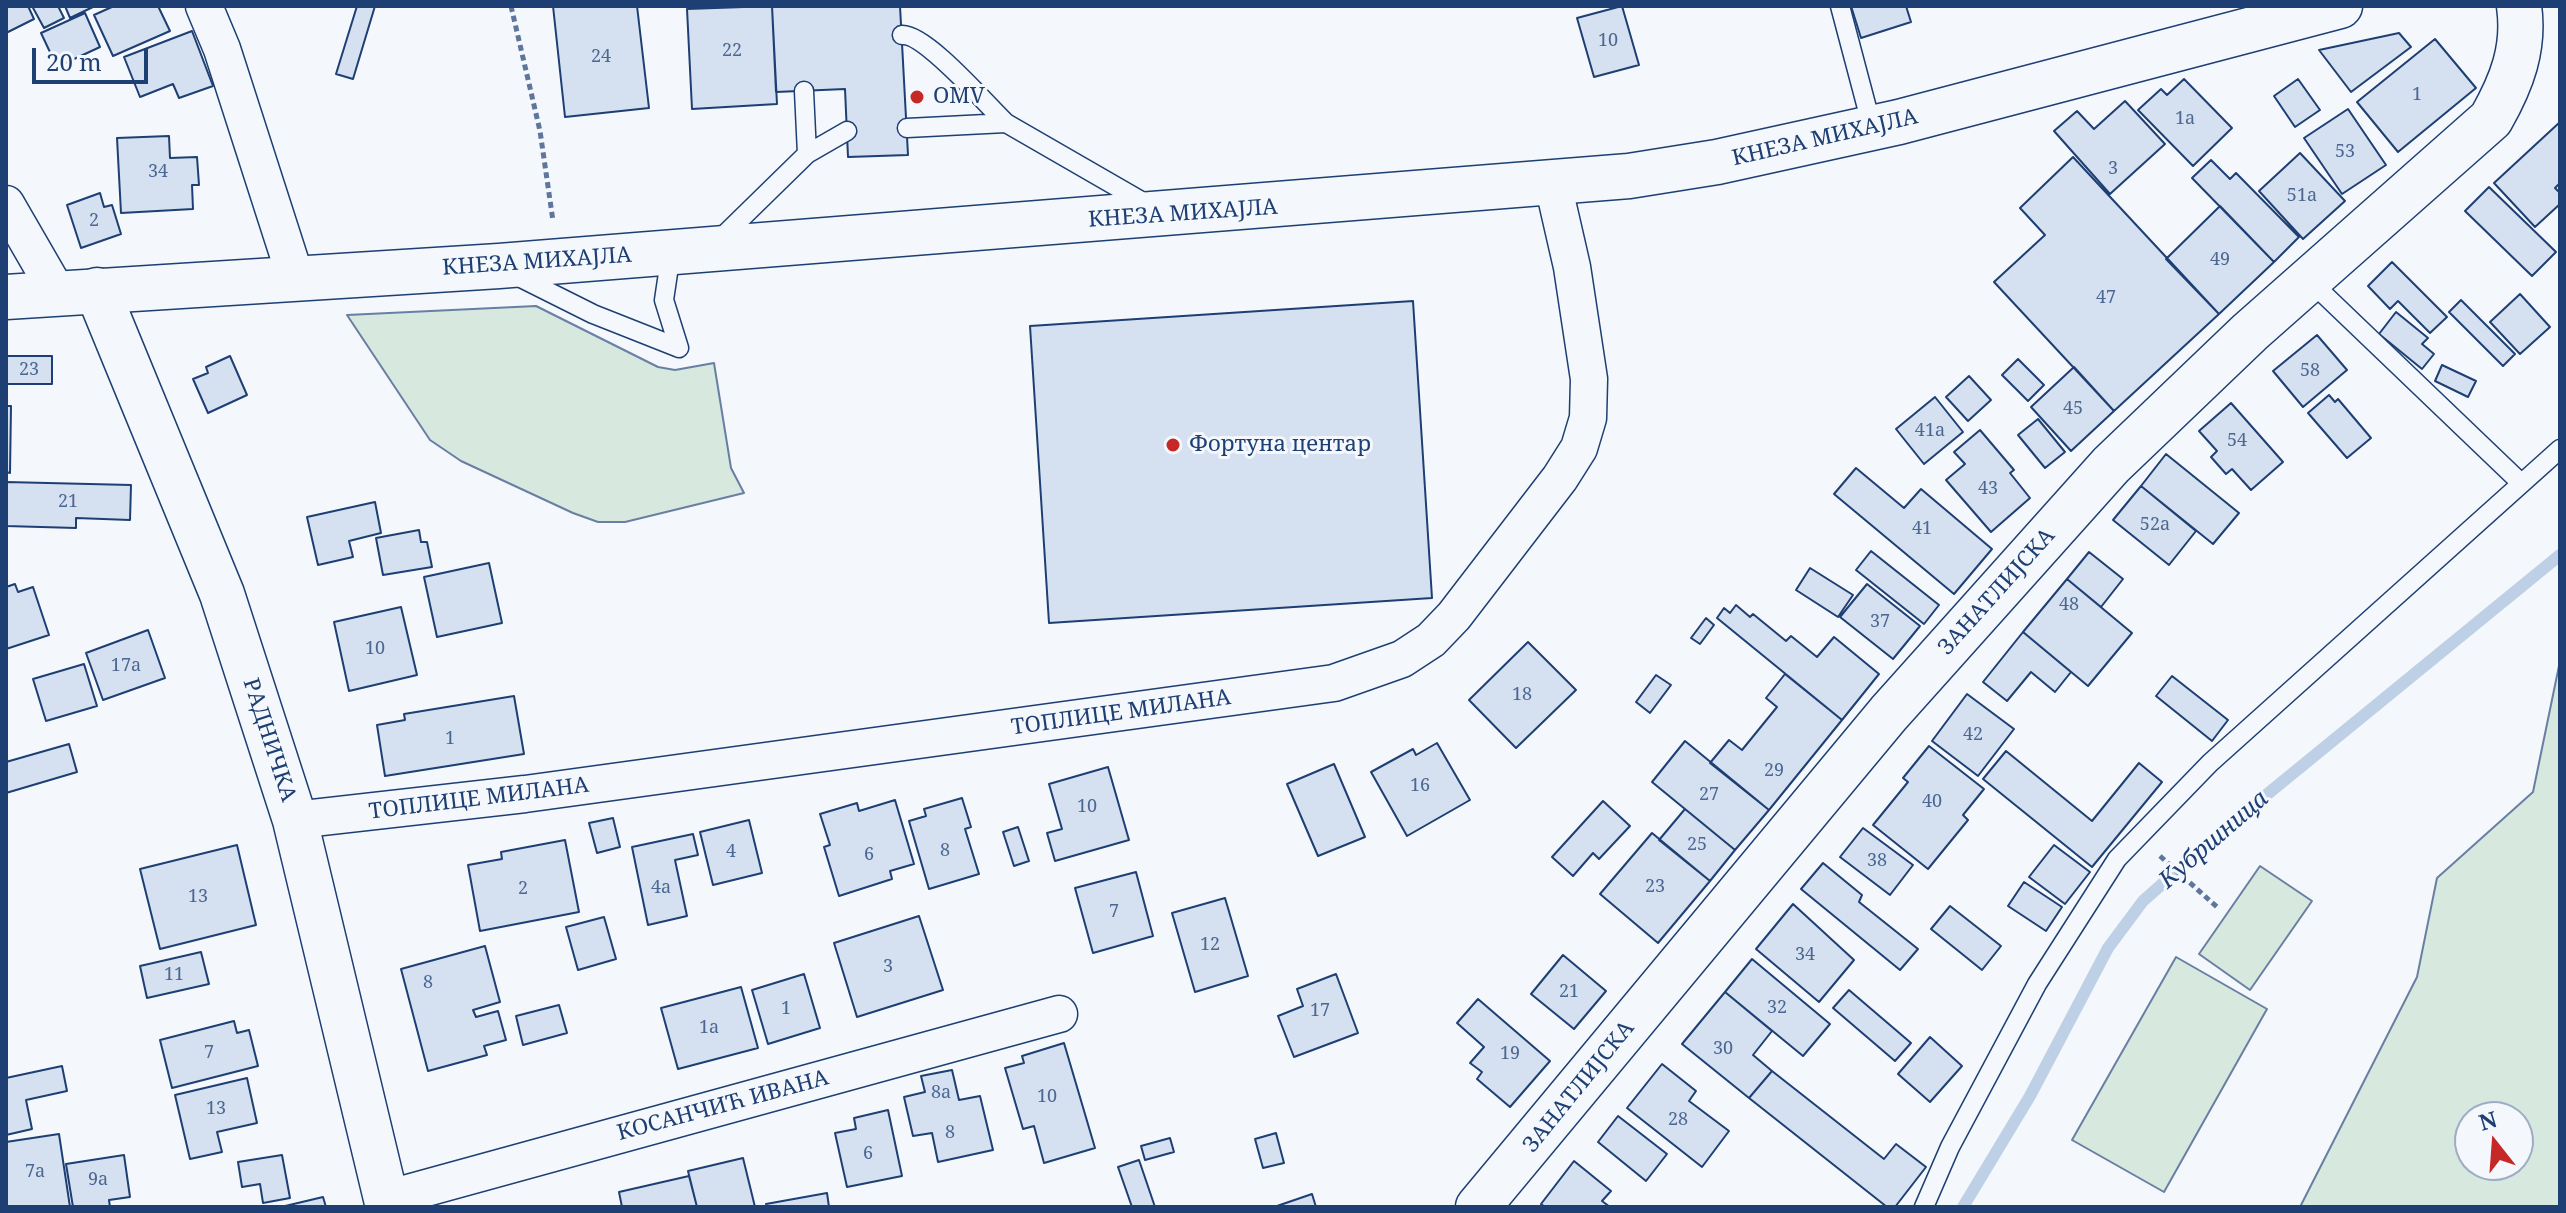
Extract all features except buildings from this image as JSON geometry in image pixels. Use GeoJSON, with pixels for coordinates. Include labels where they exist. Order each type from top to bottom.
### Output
{"type":"FeatureCollection","features":[{"type":"Feature","properties":{"kind":"street"},"geometry":{"type":"LineString","coordinates":[[204,6],[222,49],[296,279]]}},
{"type":"Feature","properties":{"kind":"street","name":"КНЕЗА МИХАЈЛА"},"geometry":{"type":"LineString","coordinates":[[6,297],[499,266],[1553,184],[1717,162],[1872,128],[2340,6]]}},
{"type":"Feature","properties":{"kind":"street","name":"ЗАНАТЛИЈСКА"},"geometry":{"type":"LineString","coordinates":[[1478,1207],[1889,713],[2079,500],[2206,373],[2491,119],[2509,87],[2518,57],[2522,24],[2519,6]]}},
{"type":"Feature","properties":{"kind":"street","name":"ТОПЛИЦЕ МИЛАНА"},"geometry":{"type":"LineString","coordinates":[[295,820],[525,794],[1334,683],[1402,659],[1431,640],[1454,616],[1560,478],[1579,448],[1588,418],[1589,379],[1572,267],[1553,184]]}},
{"type":"Feature","properties":{"kind":"street"},"geometry":{"type":"LineString","coordinates":[[6,204],[78,292]]}},
{"type":"Feature","properties":{"kind":"street","name":"РАДНИЧКА"},"geometry":{"type":"LineString","coordinates":[[78,292],[222,594],[295,820],[387,1203]]}},
{"type":"Feature","properties":{"kind":"street","name":"КОСАНЧИЋ ИВАНА"},"geometry":{"type":"LineString","coordinates":[[387,1203],[1059,1014]]}},
{"type":"Feature","properties":{"kind":"lane"},"geometry":{"type":"LineString","coordinates":[[1840,6],[1872,128]]}},
{"type":"Feature","properties":{"kind":"lane"},"geometry":{"type":"LineString","coordinates":[[902,35],[908,34],[925,44],[1006,123],[1166,215]]}},
{"type":"Feature","properties":{"kind":"lane"},"geometry":{"type":"LineString","coordinates":[[804,91],[807,154]]}},
{"type":"Feature","properties":{"kind":"lane"},"geometry":{"type":"LineString","coordinates":[[907,128],[1006,123]]}},
{"type":"Feature","properties":{"kind":"lane"},"geometry":{"type":"LineString","coordinates":[[499,266],[593,314],[679,348],[664,300],[691,250],[807,154],[847,131]]}},
{"type":"Feature","properties":{"kind":"lane"},"geometry":{"type":"LineString","coordinates":[[2309,280],[2521,483]]}},
{"type":"Feature","properties":{"kind":"lane"},"geometry":{"type":"LineString","coordinates":[[1924,1207],[1950,1147],[2037,984],[2117,859],[2210,763],[2560,449]]}},
{"type":"Feature","properties":{"kind":"path"},"geometry":{"type":"LineString","coordinates":[[511,6],[540,131],[559,261]]}},
{"type":"Feature","properties":{"kind":"path"},"geometry":{"type":"LineString","coordinates":[[2157,853],[2217,907]]}},
{"type":"Feature","properties":{"kind":"shaded area"},"geometry":{"type":"Polygon","coordinates":[[[536,306],[658,367],[675,370],[714,363],[731,468],[744,493],[625,522],[598,522],[573,513],[461,461],[430,440],[347,315],[536,306]]]}},
{"type":"Feature","properties":{"kind":"shaded area"},"geometry":{"type":"Polygon","coordinates":[[[2560,661],[2560,1207],[2300,1207],[2417,977],[2437,878],[2533,792],[2560,661]]]}},
{"type":"Feature","properties":{"kind":"shaded area"},"geometry":{"type":"Polygon","coordinates":[[[2260,866],[2312,901],[2250,990],[2199,954],[2260,866]]]}},
{"type":"Feature","properties":{"kind":"shaded area"},"geometry":{"type":"Polygon","coordinates":[[[2176,957],[2267,1009],[2164,1192],[2072,1140],[2176,957]]]}},
{"type":"Feature","properties":{"kind":"waterway","name":"Кубршница"},"geometry":{"type":"LineString","coordinates":[[1963,1207],[2030,1096],[2108,948],[2143,901],[2221,832],[2560,555]]}},
{"type":"Feature","properties":{"kind":"place","name":"OMV"},"geometry":{"type":"Point","coordinates":[917,97]}},
{"type":"Feature","properties":{"kind":"place","name":"Фортуна центар"},"geometry":{"type":"Point","coordinates":[1173,445]}}]}
